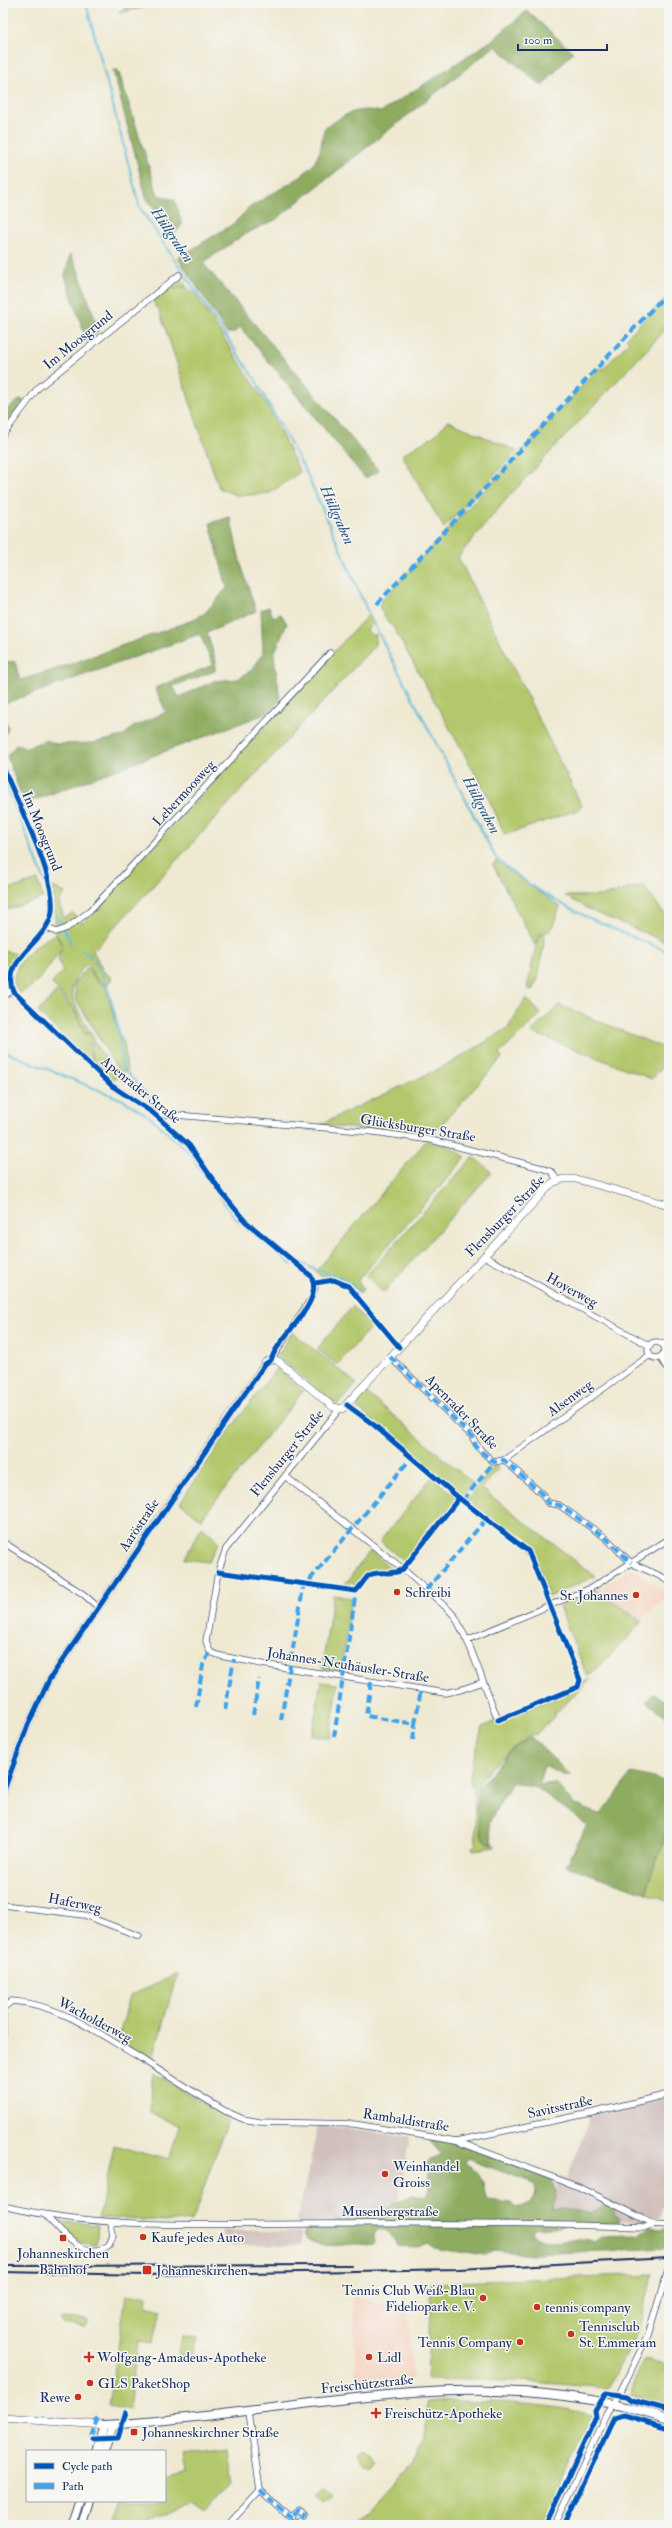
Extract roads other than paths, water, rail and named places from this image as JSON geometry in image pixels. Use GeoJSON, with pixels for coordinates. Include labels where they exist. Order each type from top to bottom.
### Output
{"type":"FeatureCollection","features":[{"type":"Feature","properties":{"kind":"main road","name":"Freischützstraße"},"geometry":{"type":"LineString","coordinates":[[104,2426],[249,2412],[368,2395],[440,2391],[512,2391],[613,2404],[669,2419]]}},
{"type":"Feature","properties":{"kind":"main road"},"geometry":{"type":"LineString","coordinates":[[104,2450],[113,2425]]}},
{"type":"Feature","properties":{"kind":"main road"},"geometry":{"type":"LineString","coordinates":[[96,2450],[104,2426]]}},
{"type":"Feature","properties":{"kind":"main road"},"geometry":{"type":"LineString","coordinates":[[71,2525],[79,2502]]}},
{"type":"Feature","properties":{"kind":"main road"},"geometry":{"type":"LineString","coordinates":[[82,2525],[89,2502]]}},
{"type":"Feature","properties":{"kind":"street","name":"Im Moosgrund"},"geometry":{"type":"LineString","coordinates":[[3,435],[38,388],[179,275]]}},
{"type":"Feature","properties":{"kind":"street","name":"Lebermoosweg"},"geometry":{"type":"LineString","coordinates":[[46,927],[56,932],[67,928],[90,911],[330,653]]}},
{"type":"Feature","properties":{"kind":"street","name":"Im Moosgrund"},"geometry":{"type":"LineString","coordinates":[[3,767],[50,882],[53,903],[52,914],[46,927],[16,965],[11,977],[12,989]]}},
{"type":"Feature","properties":{"kind":"street"},"geometry":{"type":"LineString","coordinates":[[3,998],[12,989]]}},
{"type":"Feature","properties":{"kind":"street","name":"Apenrader Straße"},"geometry":{"type":"LineString","coordinates":[[12,989],[25,1005],[112,1086],[153,1113],[192,1149],[222,1193],[245,1221],[311,1276],[315,1283]]}},
{"type":"Feature","properties":{"kind":"street","name":"Glücksburger Straße"},"geometry":{"type":"LineString","coordinates":[[153,1113],[374,1132],[432,1140],[542,1168],[552,1172],[557,1180]]}},
{"type":"Feature","properties":{"kind":"street"},"geometry":{"type":"LineString","coordinates":[[557,1180],[576,1179],[669,1205]]}},
{"type":"Feature","properties":{"kind":"street","name":"Flensburger Straße"},"geometry":{"type":"LineString","coordinates":[[210,1652],[206,1641],[218,1572],[226,1549],[338,1409],[347,1405],[484,1256],[557,1180]]}},
{"type":"Feature","properties":{"kind":"street","name":"Hoyerweg"},"geometry":{"type":"LineString","coordinates":[[484,1256],[650,1346]]}},
{"type":"Feature","properties":{"kind":"street","name":"Aaröstraße"},"geometry":{"type":"LineString","coordinates":[[3,1793],[39,1699],[98,1607],[235,1406],[264,1364],[271,1360],[310,1301],[315,1283]]}},
{"type":"Feature","properties":{"kind":"street"},"geometry":{"type":"LineString","coordinates":[[662,1345],[669,1340]]}},
{"type":"Feature","properties":{"kind":"street"},"geometry":{"type":"LineString","coordinates":[[656,1343],[662,1345],[664,1352],[660,1357],[656,1358],[650,1355],[650,1346],[656,1343]]}},
{"type":"Feature","properties":{"kind":"street","name":"Alsenweg"},"geometry":{"type":"LineString","coordinates":[[504,1460],[650,1355]]}},
{"type":"Feature","properties":{"kind":"street","name":"Apenrader Straße"},"geometry":{"type":"LineString","coordinates":[[390,1357],[472,1436],[477,1448],[494,1462],[504,1460],[542,1494],[548,1503],[558,1505],[606,1538],[631,1563]]}},
{"type":"Feature","properties":{"kind":"street"},"geometry":{"type":"LineString","coordinates":[[660,1357],[669,1371]]}},
{"type":"Feature","properties":{"kind":"street"},"geometry":{"type":"LineString","coordinates":[[271,1360],[278,1361],[338,1409]]}},
{"type":"Feature","properties":{"kind":"street"},"geometry":{"type":"LineString","coordinates":[[285,1476],[403,1569],[450,1610],[467,1640],[498,1720]]}},
{"type":"Feature","properties":{"kind":"street"},"geometry":{"type":"LineString","coordinates":[[467,1640],[591,1588],[669,1539]]}},
{"type":"Feature","properties":{"kind":"street"},"geometry":{"type":"LineString","coordinates":[[3,1542],[83,1594],[98,1607]]}},
{"type":"Feature","properties":{"kind":"street"},"geometry":{"type":"LineString","coordinates":[[631,1563],[669,1580]]}},
{"type":"Feature","properties":{"kind":"street","name":"Johannes-Neuhäusler-Straße"},"geometry":{"type":"LineString","coordinates":[[210,1652],[221,1656],[269,1665],[445,1693],[460,1690],[483,1682]]}},
{"type":"Feature","properties":{"kind":"street","name":"Haferweg"},"geometry":{"type":"LineString","coordinates":[[3,1905],[84,1915],[139,1936]]}},
{"type":"Feature","properties":{"kind":"street","name":"Wacholderweg"},"geometry":{"type":"LineString","coordinates":[[3,2008],[12,2001],[18,2001],[37,2005],[66,2015],[152,2066]]}},
{"type":"Feature","properties":{"kind":"street"},"geometry":{"type":"LineString","coordinates":[[3,2018],[3,2034]]}},
{"type":"Feature","properties":{"kind":"street","name":"Rambaldistraße"},"geometry":{"type":"LineString","coordinates":[[152,2066],[225,2111],[243,2119],[272,2123],[354,2124],[456,2141],[580,2188],[654,2224]]}},
{"type":"Feature","properties":{"kind":"street","name":"Savitsstraße"},"geometry":{"type":"LineString","coordinates":[[456,2141],[596,2112],[669,2094]]}},
{"type":"Feature","properties":{"kind":"street","name":"Musenbergstraße"},"geometry":{"type":"LineString","coordinates":[[3,2206],[45,2215],[111,2223],[204,2224],[489,2222],[646,2227],[654,2224],[669,2225]]}},
{"type":"Feature","properties":{"kind":"street"},"geometry":{"type":"LineString","coordinates":[[45,2215],[73,2243],[89,2250],[100,2249],[109,2245],[113,2236],[111,2223]]}},
{"type":"Feature","properties":{"kind":"street"},"geometry":{"type":"LineString","coordinates":[[555,2525],[648,2335],[669,2266]]}},
{"type":"Feature","properties":{"kind":"street"},"geometry":{"type":"LineString","coordinates":[[249,2412],[260,2490],[297,2525]]}},
{"type":"Feature","properties":{"kind":"street","name":"Freischützstraße"},"geometry":{"type":"LineString","coordinates":[[3,2418],[104,2426]]}},
{"type":"Feature","properties":{"kind":"street"},"geometry":{"type":"LineString","coordinates":[[228,2525],[260,2490]]}},
{"type":"Feature","properties":{"kind":"street"},"geometry":{"type":"LineString","coordinates":[[292,2519],[294,2514],[302,2514],[305,2520],[300,2525]]}},
{"type":"Feature","properties":{"kind":"waterway","name":"Hüllgraben"},"geometry":{"type":"LineString","coordinates":[[86,3],[140,208],[256,381],[306,472],[371,619],[496,858],[516,875],[557,902],[600,923],[669,952]]}},
{"type":"Feature","properties":{"kind":"waterway"},"geometry":{"type":"LineString","coordinates":[[3,776],[47,887]]}},
{"type":"Feature","properties":{"kind":"waterway"},"geometry":{"type":"LineString","coordinates":[[56,914],[71,943]]}},
{"type":"Feature","properties":{"kind":"waterway"},"geometry":{"type":"LineString","coordinates":[[82,950],[91,957]]}},
{"type":"Feature","properties":{"kind":"waterway"},"geometry":{"type":"LineString","coordinates":[[94,961],[106,984],[111,998],[120,1041],[122,1067],[160,1109]]}},
{"type":"Feature","properties":{"kind":"waterway"},"geometry":{"type":"LineString","coordinates":[[3,1051],[123,1100],[150,1117],[187,1150],[235,1218],[292,1265]]}},
{"type":"Feature","properties":{"kind":"waterway"},"geometry":{"type":"LineString","coordinates":[[276,1126],[317,1130]]}},
{"type":"Feature","properties":{"kind":"waterway"},"geometry":{"type":"LineString","coordinates":[[301,1263],[316,1270]]}},
{"type":"Feature","properties":{"kind":"waterway"},"geometry":{"type":"LineString","coordinates":[[319,1271],[343,1278],[360,1292]]}},
{"type":"Feature","properties":{"kind":"railway"},"geometry":{"type":"LineString","coordinates":[[3,2272],[147,2275],[459,2269],[669,2258]]}},
{"type":"Feature","properties":{"kind":"railway"},"geometry":{"type":"LineString","coordinates":[[5,2266],[351,2265]]}},
{"type":"Feature","properties":{"kind":"place","name":"Schreibi"},"geometry":{"type":"Point","coordinates":[397,1592]}},
{"type":"Feature","properties":{"kind":"place","name":"St. Johannes"},"geometry":{"type":"Point","coordinates":[636,1595]}},
{"type":"Feature","properties":{"kind":"place","name":"Weinhandel Groiss"},"geometry":{"type":"Point","coordinates":[385,2174]}},
{"type":"Feature","properties":{"kind":"place","name":"Kaufe jedes Auto"},"geometry":{"type":"Point","coordinates":[143,2237]}},
{"type":"Feature","properties":{"kind":"place","name":"Johanneskirchen Bahnhof"},"geometry":{"type":"Point","coordinates":[63,2238]}},
{"type":"Feature","properties":{"kind":"place","name":"Johanneskirchen"},"geometry":{"type":"Point","coordinates":[147,2270]}},
{"type":"Feature","properties":{"kind":"place","name":"Tennis Club Weiß-Blau Fideliopark e. V."},"geometry":{"type":"Point","coordinates":[483,2298]}},
{"type":"Feature","properties":{"kind":"place","name":"tennis company"},"geometry":{"type":"Point","coordinates":[537,2307]}},
{"type":"Feature","properties":{"kind":"place","name":"Tennisclub St. Emmeram"},"geometry":{"type":"Point","coordinates":[571,2334]}},
{"type":"Feature","properties":{"kind":"place","name":"Tennis Company"},"geometry":{"type":"Point","coordinates":[520,2342]}},
{"type":"Feature","properties":{"kind":"place","name":"Wolfgang-Amadeus-Apotheke"},"geometry":{"type":"Point","coordinates":[89,2357]}},
{"type":"Feature","properties":{"kind":"place","name":"Lidl"},"geometry":{"type":"Point","coordinates":[369,2357]}},
{"type":"Feature","properties":{"kind":"place","name":"GLS PaketShop"},"geometry":{"type":"Point","coordinates":[90,2383]}},
{"type":"Feature","properties":{"kind":"place","name":"Rewe"},"geometry":{"type":"Point","coordinates":[78,2397]}},
{"type":"Feature","properties":{"kind":"place","name":"Freischütz-Apotheke"},"geometry":{"type":"Point","coordinates":[376,2413]}},
{"type":"Feature","properties":{"kind":"place","name":"Johanneskirchner Straße"},"geometry":{"type":"Point","coordinates":[134,2432]}}]}
